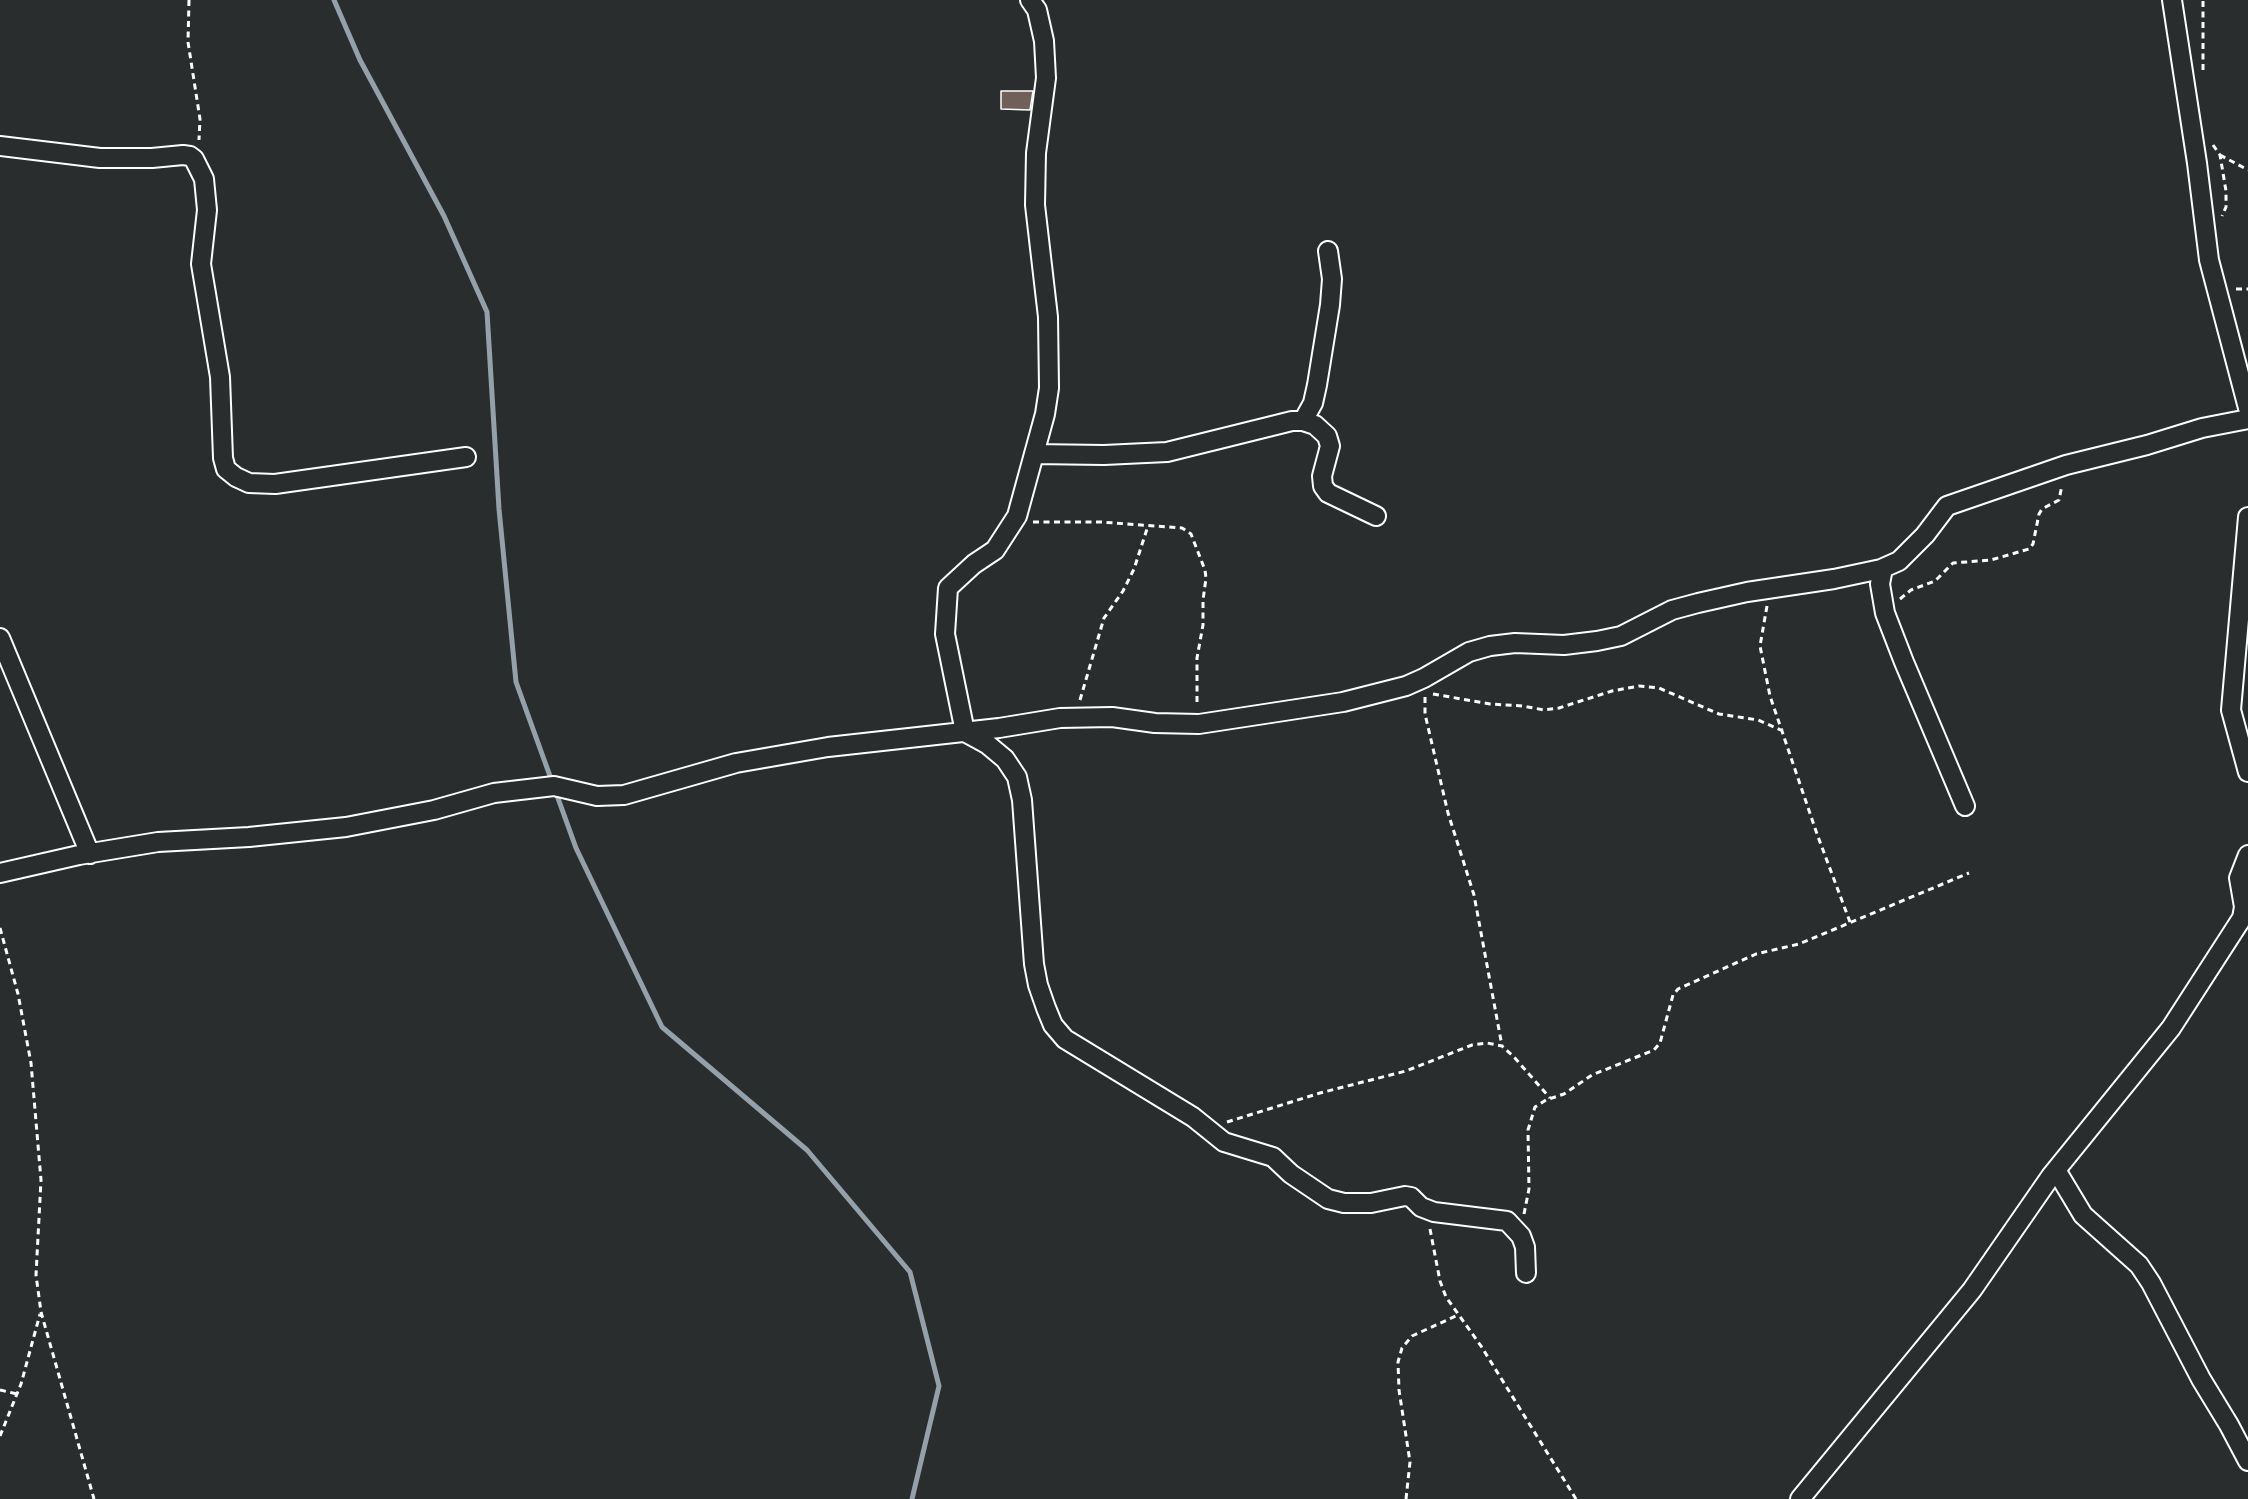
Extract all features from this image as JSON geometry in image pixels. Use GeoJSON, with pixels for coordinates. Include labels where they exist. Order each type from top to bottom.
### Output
{"type":"FeatureCollection","features":[{"type":"Feature","properties":{"kind":"street"},"geometry":{"type":"LineString","coordinates":[[1030,0],[1037,10],[1044,42],[1046,78],[1036,153],[1035,204],[1048,317],[1049,388],[1045,414],[1017,516],[995,550],[974,564],[948,588],[945,634],[965,732],[987,744],[1005,759],[1017,777],[1022,800],[1034,963],[1038,985],[1053,1025],[1065,1039],[1176,1107],[1231,1146],[1256,1150],[1273,1157],[1291,1174],[1328,1199],[1344,1203],[1371,1203],[1405,1196],[1411,1197],[1421,1207],[1434,1212],[1483,1216],[1508,1221],[1516,1229],[1525,1247],[1526,1273]]}},
{"type":"Feature","properties":{"kind":"street"},"geometry":{"type":"LineString","coordinates":[[2172,0],[2209,260],[2248,408]]}},
{"type":"Feature","properties":{"kind":"street"},"geometry":{"type":"LineString","coordinates":[[0,146],[100,158],[152,158],[183,155],[194,159],[204,179],[207,210],[201,264],[220,377],[223,458],[226,469],[249,483],[275,484],[465,458]]}},
{"type":"Feature","properties":{"kind":"street"},"geometry":{"type":"LineString","coordinates":[[1303,421],[1312,403],[1317,385],[1330,305],[1332,279],[1328,251]]}},
{"type":"Feature","properties":{"kind":"street"},"geometry":{"type":"LineString","coordinates":[[0,873],[158,842],[249,837],[346,827],[434,810],[494,793],[554,786],[597,796],[624,795],[736,763],[828,747],[1072,718],[1112,717],[1155,723],[1199,724],[1353,700],[1406,686],[1469,652],[1490,646],[1515,643],[1564,645],[1597,641],[1621,636],[1672,610],[1747,592],[1857,575],[1883,568],[1899,561],[1939,519],[1947,507],[2066,465],[2202,428],[2248,419]]}},
{"type":"Feature","properties":{"kind":"street"},"geometry":{"type":"LineString","coordinates":[[1034,454],[1104,455],[1167,452],[1292,421],[1303,421],[1323,430],[1327,436],[1330,446],[1322,476],[1323,486],[1329,493],[1376,516]]}},
{"type":"Feature","properties":{"kind":"street"},"geometry":{"type":"LineString","coordinates":[[2248,517],[2231,710],[2248,772]]}},
{"type":"Feature","properties":{"kind":"street"},"geometry":{"type":"LineString","coordinates":[[1883,568],[1880,584],[1881,599],[1904,662],[1965,806]]}},
{"type":"Feature","properties":{"kind":"street"},"geometry":{"type":"LineString","coordinates":[[0,638],[90,854]]}},
{"type":"Feature","properties":{"kind":"street"},"geometry":{"type":"LineString","coordinates":[[1800,1499],[1972,1290],[2056,1170],[2171,1028],[2242,918],[2244,907],[2239,878],[2248,856]]}},
{"type":"Feature","properties":{"kind":"street"},"geometry":{"type":"LineString","coordinates":[[2056,1170],[2083,1215],[2139,1265],[2151,1283],[2200,1379],[2248,1461]]}},
{"type":"Feature","properties":{"kind":"path"},"geometry":{"type":"LineString","coordinates":[[189,0],[188,42],[200,119],[199,138],[194,159]]}},
{"type":"Feature","properties":{"kind":"path"},"geometry":{"type":"LineString","coordinates":[[2220,155],[2248,170]]}},
{"type":"Feature","properties":{"kind":"path"},"geometry":{"type":"LineString","coordinates":[[1886,613],[1911,590],[1939,578],[1953,563],[1992,560],[2029,549],[2033,544],[2039,514],[2042,509],[2059,500],[2062,494],[2066,465]]}},
{"type":"Feature","properties":{"kind":"path"},"geometry":{"type":"LineString","coordinates":[[1017,516],[1042,523],[1101,522],[1182,528],[1191,534],[1205,570],[1203,625],[1197,658],[1196,690],[1199,724]]}},
{"type":"Feature","properties":{"kind":"path"},"geometry":{"type":"LineString","coordinates":[[1072,718],[1082,694],[1095,642],[1104,618],[1123,591],[1134,569],[1149,526]]}},
{"type":"Feature","properties":{"kind":"path"},"geometry":{"type":"LineString","coordinates":[[1771,589],[1763,620],[1760,646],[1770,696],[1816,834],[1850,922]]}},
{"type":"Feature","properties":{"kind":"path"},"geometry":{"type":"LineString","coordinates":[[1502,1046],[1474,895],[1448,813],[1425,714],[1425,692],[1490,704],[1544,710],[1559,708],[1612,691],[1639,686],[1659,688],[1719,714],[1758,720],[1783,731]]}},
{"type":"Feature","properties":{"kind":"path"},"geometry":{"type":"LineString","coordinates":[[1516,1229],[1527,1207],[1529,1189],[1527,1130],[1535,1107],[1550,1098],[1564,1094],[1592,1075],[1654,1050],[1660,1043],[1673,995],[1678,989],[1756,954],[1799,944],[1969,873]]}},
{"type":"Feature","properties":{"kind":"path"},"geometry":{"type":"LineString","coordinates":[[0,928],[18,994],[31,1063],[41,1180],[36,1275],[41,1312],[94,1499]]}},
{"type":"Feature","properties":{"kind":"path"},"geometry":{"type":"LineString","coordinates":[[1205,1127],[1242,1118],[1320,1093],[1406,1071],[1472,1045],[1487,1043],[1502,1046],[1528,1071],[1550,1098]]}},
{"type":"Feature","properties":{"kind":"path"},"geometry":{"type":"LineString","coordinates":[[1421,1207],[1433,1238],[1440,1281],[1446,1297],[1481,1346],[1576,1499]]}},
{"type":"Feature","properties":{"kind":"path"},"geometry":{"type":"LineString","coordinates":[[0,1436],[17,1394],[41,1312]]}},
{"type":"Feature","properties":{"kind":"path"},"geometry":{"type":"LineString","coordinates":[[1406,1499],[1410,1462],[1399,1390],[1398,1362],[1402,1348],[1412,1336],[1458,1316]]}},
{"type":"Feature","properties":{"kind":"path"},"geometry":{"type":"LineString","coordinates":[[0,1390],[17,1394]]}},
{"type":"Feature","properties":{"kind":"building"},"geometry":{"type":"Polygon","coordinates":[[[1001,91],[1033,91],[1030,110],[1001,109],[1001,91]]]}},
{"type":"Feature","properties":{"kind":"waterway"},"geometry":{"type":"LineString","coordinates":[[334,0],[360,60],[444,216],[487,312],[499,509],[516,682],[576,848],[662,1027],[807,1150],[910,1272],[939,1386],[912,1499]]}}]}
